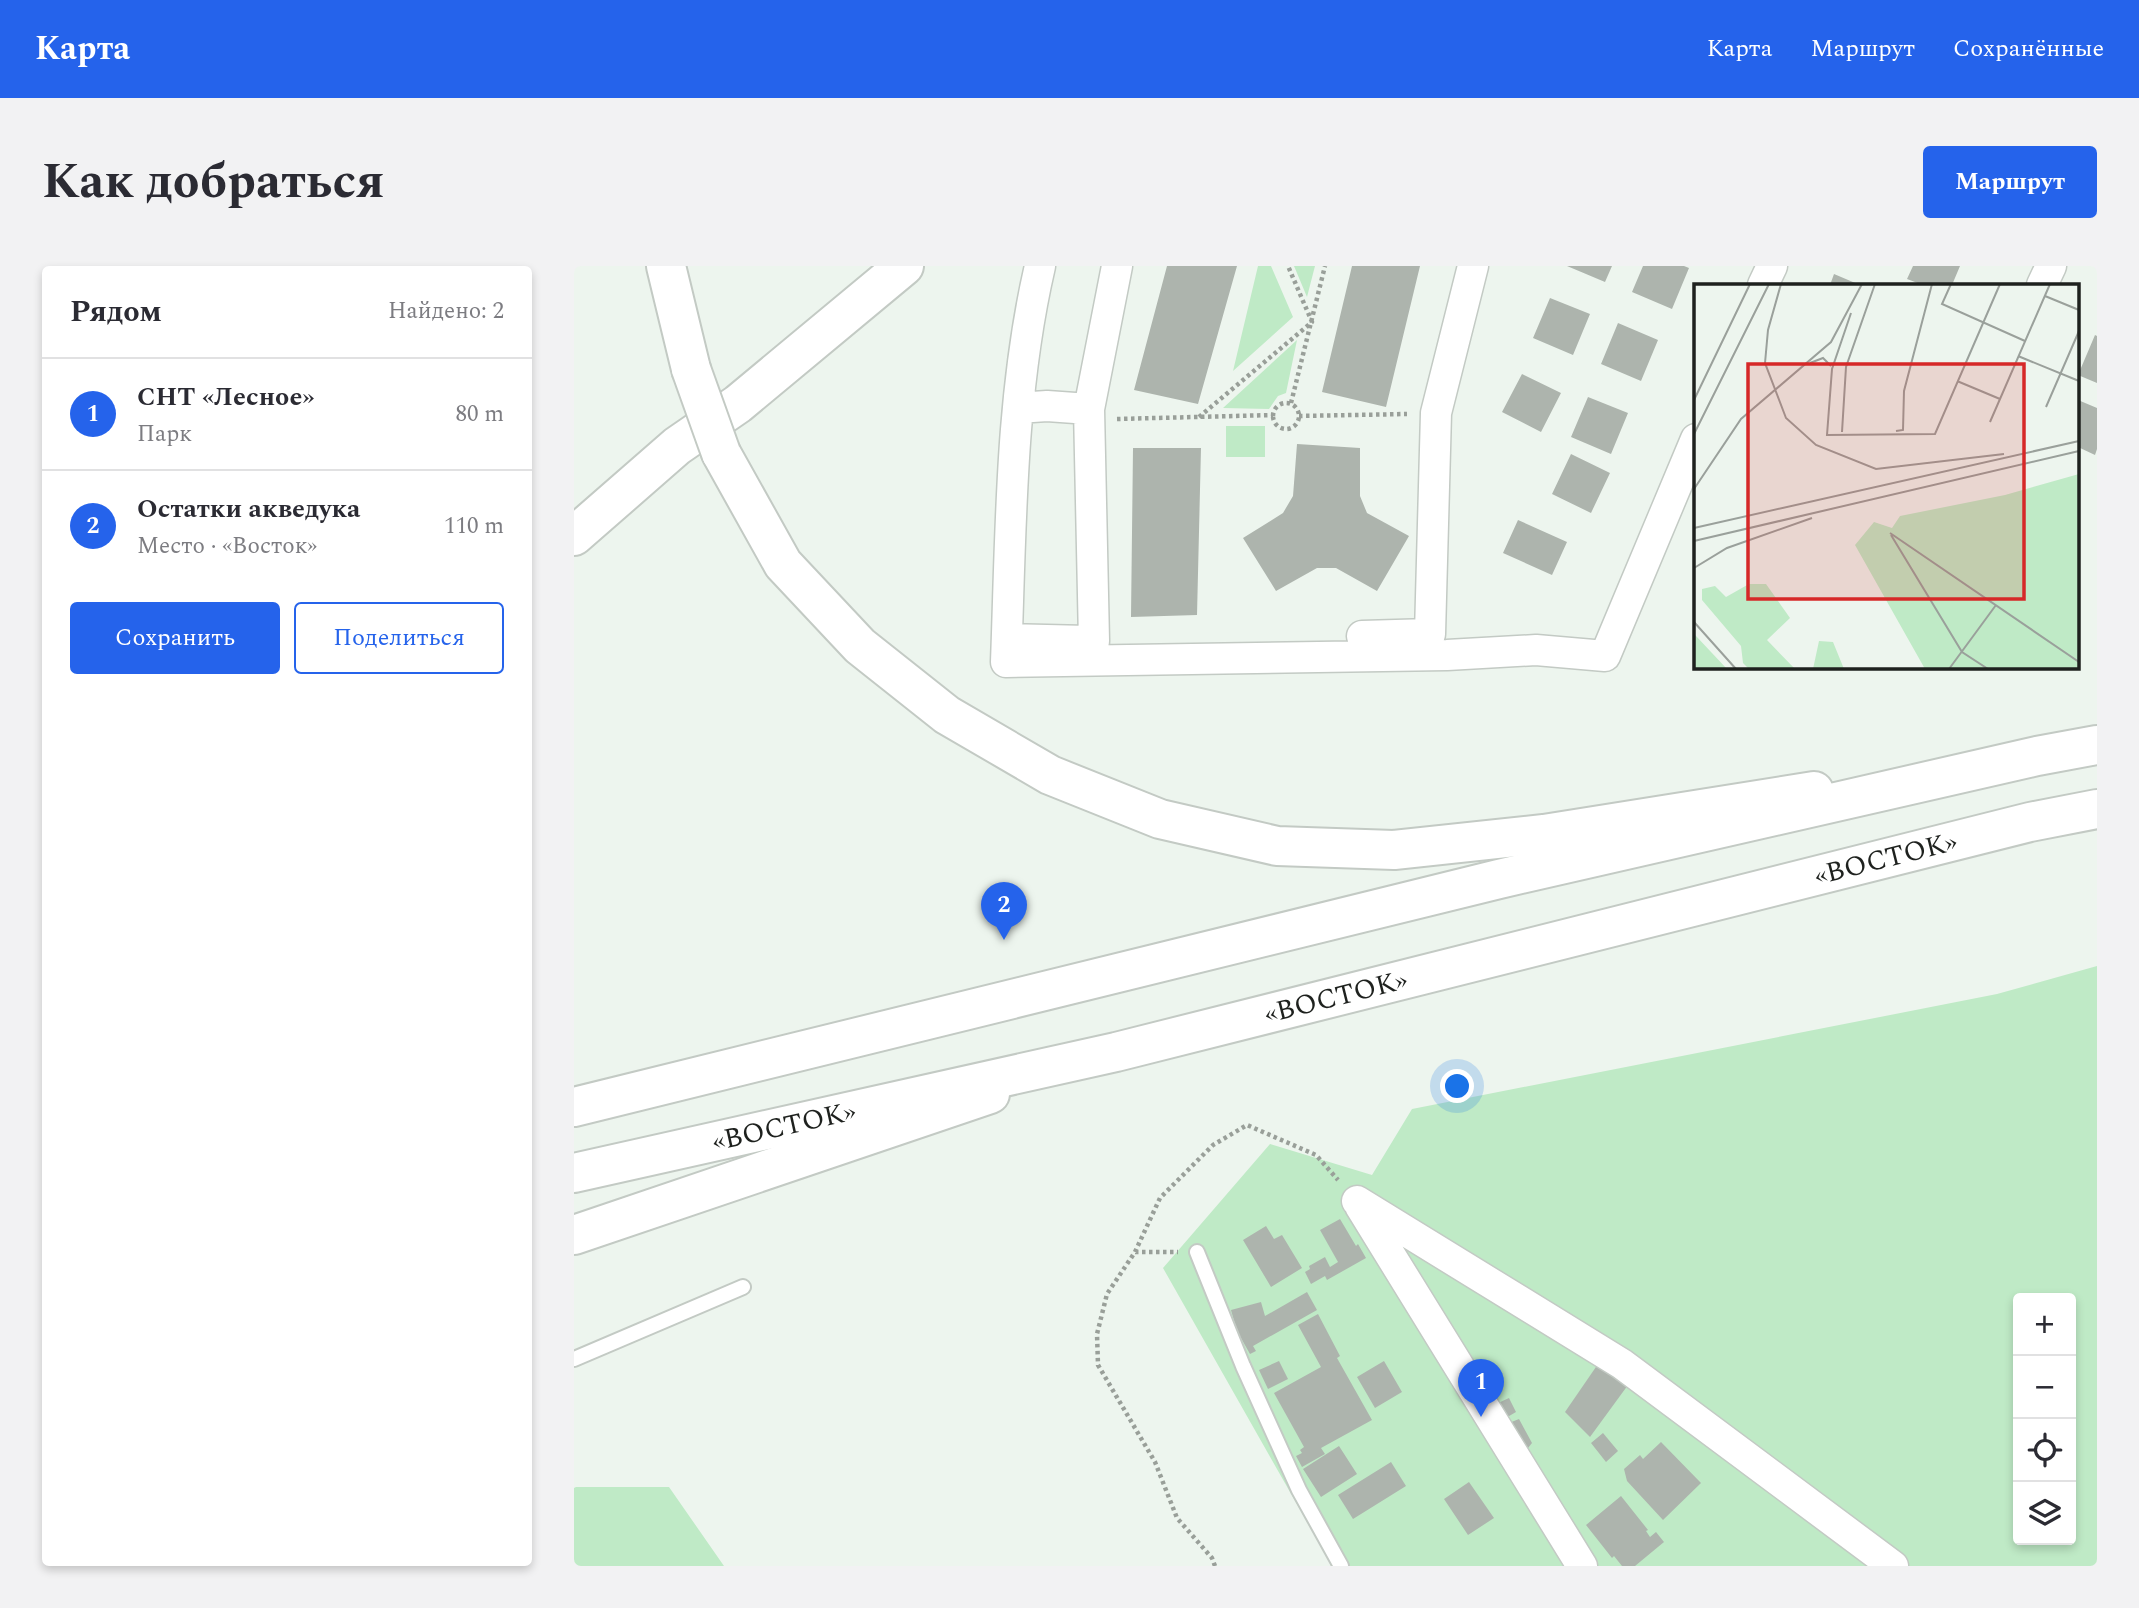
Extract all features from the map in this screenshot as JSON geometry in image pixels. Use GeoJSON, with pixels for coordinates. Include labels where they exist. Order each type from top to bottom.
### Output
{"type":"FeatureCollection","features":[{"type":"Feature","properties":{"kind":"main road"},"geometry":{"type":"LineString","coordinates":[[666,266],[691,369],[721,453],[783,564],[860,646],[947,715],[1050,775],[1160,819],[1278,846],[1394,850],[1531,835],[2097,745]]}},
{"type":"Feature","properties":{"kind":"main road"},"geometry":{"type":"LineString","coordinates":[[574,536],[677,446],[738,404],[904,266]]}},
{"type":"Feature","properties":{"kind":"main road"},"geometry":{"type":"LineString","coordinates":[[574,1107],[1499,879],[2037,756]]}},
{"type":"Feature","properties":{"kind":"main road","name":"«ВОСТОК»"},"geometry":{"type":"LineString","coordinates":[[574,1173],[1116,1052],[2030,822],[2097,809]]}},
{"type":"Feature","properties":{"kind":"main road"},"geometry":{"type":"LineString","coordinates":[[574,1235],[1116,1052]]}},
{"type":"Feature","properties":{"kind":"street"},"geometry":{"type":"LineString","coordinates":[[1094,641],[1090,414],[1117,266]]}},
{"type":"Feature","properties":{"kind":"street"},"geometry":{"type":"LineString","coordinates":[[1007,639],[1094,641],[1430,634],[1436,413],[1473,266]]}},
{"type":"Feature","properties":{"kind":"street"},"geometry":{"type":"LineString","coordinates":[[1763,284],[1772,266]]}},
{"type":"Feature","properties":{"kind":"street"},"geometry":{"type":"LineString","coordinates":[[2042,284],[2050,266]]}},
{"type":"Feature","properties":{"kind":"street"},"geometry":{"type":"LineString","coordinates":[[1035,272],[1018,408],[1006,662],[1447,655],[1536,650],[1605,656],[1694,444]]}},
{"type":"Feature","properties":{"kind":"street"},"geometry":{"type":"LineString","coordinates":[[1018,408],[1047,406],[1090,414]]}},
{"type":"Feature","properties":{"kind":"street"},"geometry":{"type":"LineString","coordinates":[[1357,1200],[1582,1566]]}},
{"type":"Feature","properties":{"kind":"street"},"geometry":{"type":"LineString","coordinates":[[1357,1200],[1622,1364],[1893,1566]]}},
{"type":"Feature","properties":{"kind":"lane"},"geometry":{"type":"LineString","coordinates":[[1197,1252],[1243,1366],[1299,1490],[1341,1566]]}},
{"type":"Feature","properties":{"kind":"lane"},"geometry":{"type":"LineString","coordinates":[[574,1359],[743,1287]]}},
{"type":"Feature","properties":{"kind":"path"},"geometry":{"type":"LineString","coordinates":[[1288,266],[1311,322]]}},
{"type":"Feature","properties":{"kind":"path"},"geometry":{"type":"LineString","coordinates":[[1292,403],[1325,266]]}},
{"type":"Feature","properties":{"kind":"path"},"geometry":{"type":"LineString","coordinates":[[1199,417],[1311,322]]}},
{"type":"Feature","properties":{"kind":"path"},"geometry":{"type":"LineString","coordinates":[[1281,403],[1292,403],[1299,411],[1299,416],[1295,425],[1286,429],[1277,425],[1273,415],[1281,403]]}},
{"type":"Feature","properties":{"kind":"path"},"geometry":{"type":"LineString","coordinates":[[1299,416],[1436,413]]}},
{"type":"Feature","properties":{"kind":"path"},"geometry":{"type":"LineString","coordinates":[[1090,414],[1199,417],[1273,415]]}},
{"type":"Feature","properties":{"kind":"path"},"geometry":{"type":"LineString","coordinates":[[1215,1566],[1212,1558],[1177,1518],[1155,1462],[1098,1365],[1097,1334],[1107,1294],[1135,1252],[1160,1198],[1213,1145],[1247,1125],[1316,1155],[1357,1200]]}},
{"type":"Feature","properties":{"kind":"path"},"geometry":{"type":"LineString","coordinates":[[1135,1252],[1197,1252]]}},
{"type":"Feature","properties":{"kind":"green space"},"geometry":{"type":"Polygon","coordinates":[[[1258,266],[1271,266],[1293,317],[1233,371],[1258,266]]]}},
{"type":"Feature","properties":{"kind":"green space"},"geometry":{"type":"Polygon","coordinates":[[[1294,266],[1315,266],[1307,297],[1294,266]]]}},
{"type":"Feature","properties":{"kind":"green space"},"geometry":{"type":"Polygon","coordinates":[[[1297,340],[1286,393],[1278,396],[1269,409],[1223,408],[1297,340]]]}},
{"type":"Feature","properties":{"kind":"green space"},"geometry":{"type":"Polygon","coordinates":[[[1226,426],[1265,426],[1265,457],[1226,457],[1226,426]]]}},
{"type":"Feature","properties":{"kind":"green space"},"geometry":{"type":"Polygon","coordinates":[[[2097,966],[2097,1566],[1332,1566],[1163,1268],[1270,1144],[1372,1175],[1412,1109],[1997,994],[2097,966]]]}},
{"type":"Feature","properties":{"kind":"green space"},"geometry":{"type":"Polygon","coordinates":[[[576,1487],[669,1487],[724,1566],[574,1566],[576,1487]]]}},
{"type":"Feature","properties":{"kind":"building"},"geometry":{"type":"Polygon","coordinates":[[[1167,266],[1237,266],[1198,404],[1134,390],[1167,266]]]}},
{"type":"Feature","properties":{"kind":"building"},"geometry":{"type":"Polygon","coordinates":[[[1352,266],[1420,266],[1386,407],[1322,392],[1352,266]]]}},
{"type":"Feature","properties":{"kind":"building"},"geometry":{"type":"Polygon","coordinates":[[[1567,266],[1612,266],[1605,282],[1567,266]]]}},
{"type":"Feature","properties":{"kind":"building"},"geometry":{"type":"Polygon","coordinates":[[[1643,266],[1689,268],[1672,309],[1632,292],[1643,266]]]}},
{"type":"Feature","properties":{"kind":"building"},"geometry":{"type":"Polygon","coordinates":[[[1913,266],[1960,266],[1952,284],[1920,284],[1907,279],[1913,266]]]}},
{"type":"Feature","properties":{"kind":"building"},"geometry":{"type":"Polygon","coordinates":[[[1834,274],[1858,284],[1830,284],[1834,274]]]}},
{"type":"Feature","properties":{"kind":"building"},"geometry":{"type":"Polygon","coordinates":[[[1550,298],[1590,314],[1573,355],[1533,338],[1550,298]]]}},
{"type":"Feature","properties":{"kind":"building"},"geometry":{"type":"Polygon","coordinates":[[[1618,323],[1658,340],[1641,381],[1601,364],[1618,323]]]}},
{"type":"Feature","properties":{"kind":"building"},"geometry":{"type":"Polygon","coordinates":[[[2095,335],[2097,383],[2080,376],[2095,335]]]}},
{"type":"Feature","properties":{"kind":"building"},"geometry":{"type":"Polygon","coordinates":[[[1522,374],[1561,393],[1541,432],[1502,412],[1522,374]]]}},
{"type":"Feature","properties":{"kind":"building"},"geometry":{"type":"Polygon","coordinates":[[[1588,397],[1628,413],[1611,454],[1571,437],[1588,397]]]}},
{"type":"Feature","properties":{"kind":"building"},"geometry":{"type":"Polygon","coordinates":[[[2080,401],[2097,408],[2095,455],[2080,448],[2080,401]]]}},
{"type":"Feature","properties":{"kind":"building"},"geometry":{"type":"Polygon","coordinates":[[[1297,444],[1360,448],[1360,496],[1367,513],[1409,536],[1377,591],[1336,568],[1317,568],[1276,591],[1243,538],[1283,513],[1293,496],[1297,444]]]}},
{"type":"Feature","properties":{"kind":"building"},"geometry":{"type":"Polygon","coordinates":[[[1133,448],[1201,448],[1197,615],[1131,617],[1133,448]]]}},
{"type":"Feature","properties":{"kind":"building"},"geometry":{"type":"Polygon","coordinates":[[[1571,454],[1610,473],[1591,513],[1552,494],[1571,454]]]}},
{"type":"Feature","properties":{"kind":"building"},"geometry":{"type":"Polygon","coordinates":[[[1518,520],[1567,542],[1552,575],[1503,553],[1518,520]]]}},
{"type":"Feature","properties":{"kind":"building"},"geometry":{"type":"Polygon","coordinates":[[[1340,1219],[1366,1258],[1327,1280],[1325,1276],[1311,1284],[1305,1272],[1310,1269],[1309,1266],[1325,1257],[1330,1267],[1338,1262],[1320,1230],[1340,1219]]]}},
{"type":"Feature","properties":{"kind":"building"},"geometry":{"type":"Polygon","coordinates":[[[1266,1226],[1274,1239],[1282,1235],[1302,1268],[1271,1287],[1243,1240],[1266,1226]]]}},
{"type":"Feature","properties":{"kind":"building"},"geometry":{"type":"Polygon","coordinates":[[[1307,1292],[1317,1310],[1253,1346],[1256,1351],[1250,1354],[1237,1331],[1231,1310],[1261,1302],[1265,1316],[1307,1292]]]}},
{"type":"Feature","properties":{"kind":"building"},"geometry":{"type":"Polygon","coordinates":[[[1318,1314],[1340,1356],[1337,1358],[1372,1420],[1321,1448],[1325,1454],[1302,1467],[1296,1456],[1302,1453],[1300,1450],[1304,1447],[1274,1393],[1321,1367],[1298,1325],[1318,1314]]]}},
{"type":"Feature","properties":{"kind":"building"},"geometry":{"type":"Polygon","coordinates":[[[1279,1361],[1288,1379],[1268,1389],[1259,1370],[1279,1361]]]}},
{"type":"Feature","properties":{"kind":"building"},"geometry":{"type":"Polygon","coordinates":[[[1384,1361],[1402,1392],[1375,1408],[1357,1377],[1384,1361]]]}},
{"type":"Feature","properties":{"kind":"building"},"geometry":{"type":"Polygon","coordinates":[[[1598,1364],[1628,1385],[1590,1437],[1565,1412],[1598,1364]]]}},
{"type":"Feature","properties":{"kind":"building"},"geometry":{"type":"Polygon","coordinates":[[[1509,1398],[1516,1412],[1504,1419],[1496,1404],[1509,1398]]]}},
{"type":"Feature","properties":{"kind":"building"},"geometry":{"type":"Polygon","coordinates":[[[1519,1419],[1532,1443],[1524,1453],[1509,1423],[1519,1419]]]}},
{"type":"Feature","properties":{"kind":"building"},"geometry":{"type":"Polygon","coordinates":[[[1603,1433],[1618,1451],[1606,1462],[1591,1443],[1603,1433]]]}},
{"type":"Feature","properties":{"kind":"building"},"geometry":{"type":"Polygon","coordinates":[[[1661,1442],[1701,1483],[1663,1520],[1627,1481],[1624,1469],[1640,1455],[1643,1459],[1661,1442]]]}},
{"type":"Feature","properties":{"kind":"building"},"geometry":{"type":"Polygon","coordinates":[[[1339,1446],[1357,1474],[1321,1497],[1303,1469],[1339,1446]]]}},
{"type":"Feature","properties":{"kind":"building"},"geometry":{"type":"Polygon","coordinates":[[[1391,1462],[1406,1486],[1353,1519],[1338,1495],[1391,1462]]]}},
{"type":"Feature","properties":{"kind":"building"},"geometry":{"type":"Polygon","coordinates":[[[1469,1482],[1494,1518],[1468,1535],[1444,1499],[1469,1482]]]}},
{"type":"Feature","properties":{"kind":"building"},"geometry":{"type":"Polygon","coordinates":[[[1621,1496],[1648,1530],[1646,1531],[1650,1537],[1656,1532],[1664,1542],[1635,1566],[1622,1566],[1614,1556],[1612,1558],[1586,1525],[1621,1496]]]}},
{"type":"Feature","properties":{"kind":"place","name":"Остатки акведука"},"geometry":{"type":"Point","coordinates":[1004,940]}},
{"type":"Feature","properties":{"kind":"place","name":"СНТ «Лесное»"},"geometry":{"type":"Point","coordinates":[1481,1417]}}]}
